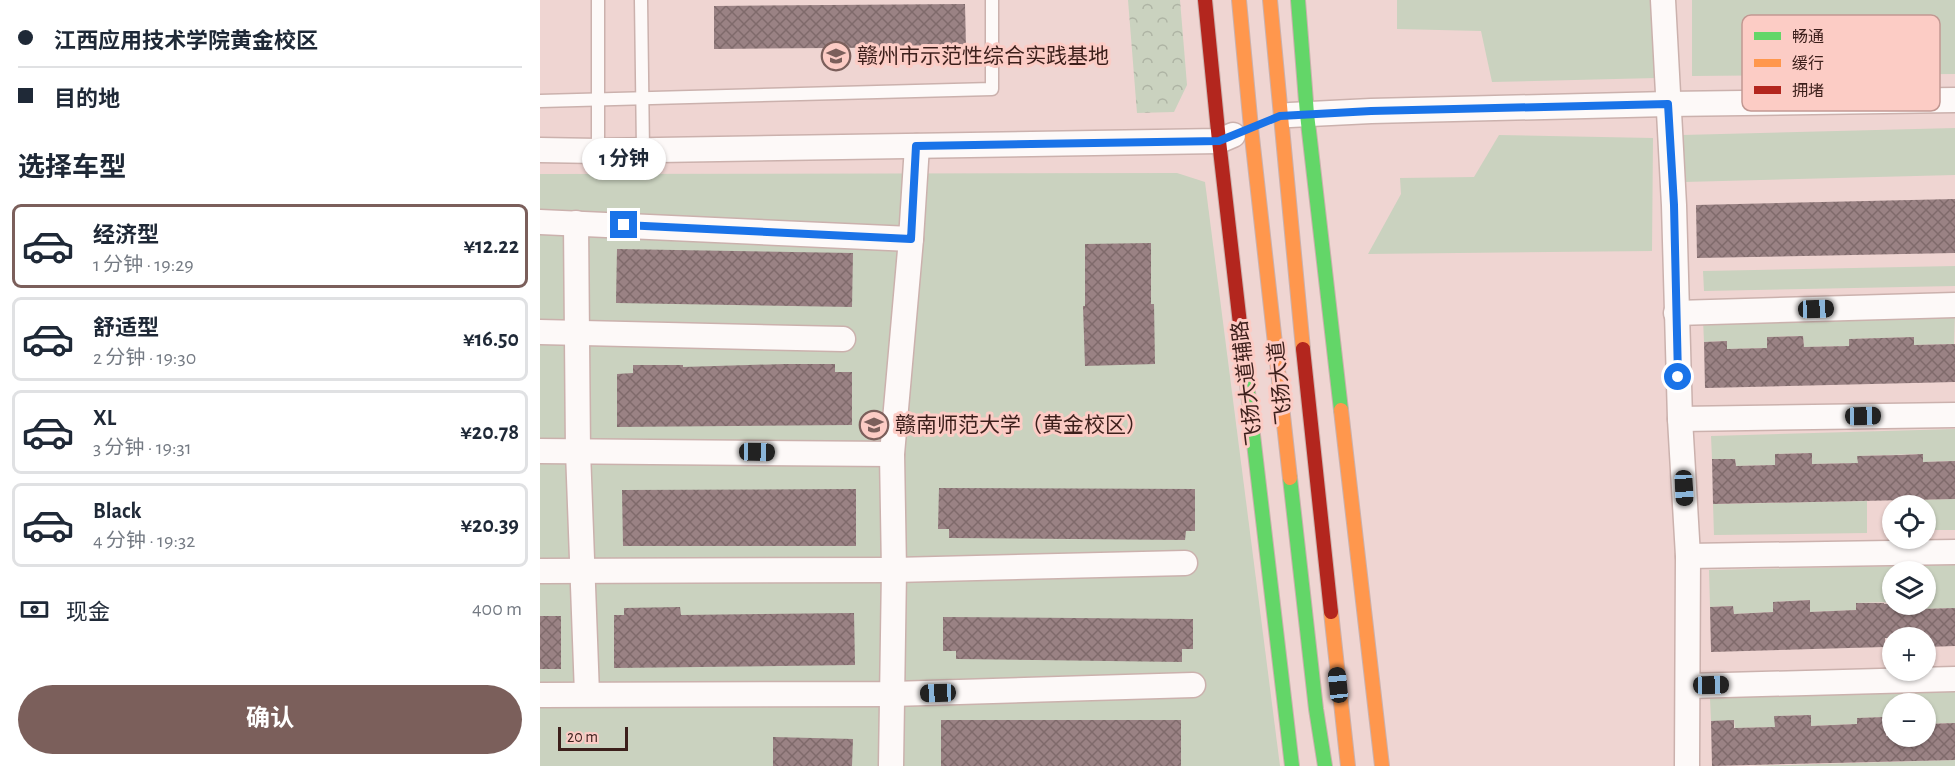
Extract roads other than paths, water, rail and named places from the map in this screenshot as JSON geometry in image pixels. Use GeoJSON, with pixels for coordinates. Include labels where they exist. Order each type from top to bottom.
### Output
{"type":"FeatureCollection","features":[{"type":"Feature","properties":{"kind":"street","name":"飞扬大道辅路"},"geometry":{"type":"LineString","coordinates":[[1205,0],[1219,141],[1292,766]]}},
{"type":"Feature","properties":{"kind":"street","name":"飞扬大道"},"geometry":{"type":"LineString","coordinates":[[1239,0],[1251,128],[1316,709],[1325,766]]}},
{"type":"Feature","properties":{"kind":"street","name":"飞扬大道"},"geometry":{"type":"LineString","coordinates":[[1270,0],[1305,377],[1348,766]]}},
{"type":"Feature","properties":{"kind":"street"},"geometry":{"type":"LineString","coordinates":[[1298,0],[1307,114],[1382,766]]}},
{"type":"Feature","properties":{"kind":"street"},"geometry":{"type":"LineString","coordinates":[[1663,0],[1674,205],[1680,419],[1688,556],[1687,766]]}},
{"type":"Feature","properties":{"kind":"street"},"geometry":{"type":"LineString","coordinates":[[1940,100],[1955,100]]}},
{"type":"Feature","properties":{"kind":"street"},"geometry":{"type":"LineString","coordinates":[[540,150],[1219,141],[1280,116],[1307,114],[1742,103]]}},
{"type":"Feature","properties":{"kind":"street"},"geometry":{"type":"LineString","coordinates":[[891,766],[894,570],[892,454],[911,239],[916,146]]}},
{"type":"Feature","properties":{"kind":"street"},"geometry":{"type":"LineString","coordinates":[[540,222],[911,239]]}},
{"type":"Feature","properties":{"kind":"street"},"geometry":{"type":"LineString","coordinates":[[576,223],[578,451],[587,694]]}},
{"type":"Feature","properties":{"kind":"street"},"geometry":{"type":"LineString","coordinates":[[1262,338],[1270,291]]}},
{"type":"Feature","properties":{"kind":"street"},"geometry":{"type":"LineString","coordinates":[[1676,313],[1955,304]]}},
{"type":"Feature","properties":{"kind":"street"},"geometry":{"type":"LineString","coordinates":[[540,332],[843,339]]}},
{"type":"Feature","properties":{"kind":"street"},"geometry":{"type":"LineString","coordinates":[[1250,407],[1258,361]]}},
{"type":"Feature","properties":{"kind":"street"},"geometry":{"type":"LineString","coordinates":[[1305,377],[1348,467]]}},
{"type":"Feature","properties":{"kind":"street"},"geometry":{"type":"LineString","coordinates":[[1680,419],[1955,415]]}},
{"type":"Feature","properties":{"kind":"street"},"geometry":{"type":"LineString","coordinates":[[540,450],[892,454]]}},
{"type":"Feature","properties":{"kind":"street"},"geometry":{"type":"LineString","coordinates":[[1688,556],[1955,552]]}},
{"type":"Feature","properties":{"kind":"street"},"geometry":{"type":"LineString","coordinates":[[540,571],[894,570],[1185,563]]}},
{"type":"Feature","properties":{"kind":"street"},"geometry":{"type":"LineString","coordinates":[[1688,686],[1955,679]]}},
{"type":"Feature","properties":{"kind":"street"},"geometry":{"type":"LineString","coordinates":[[540,695],[892,694],[1192,685]]}},
{"type":"Feature","properties":{"kind":"lane"},"geometry":{"type":"LineString","coordinates":[[598,0],[598,151]]}},
{"type":"Feature","properties":{"kind":"lane"},"geometry":{"type":"LineString","coordinates":[[641,0],[643,150]]}},
{"type":"Feature","properties":{"kind":"lane"},"geometry":{"type":"LineString","coordinates":[[540,101],[992,89],[992,0]]}},
{"type":"Feature","properties":{"kind":"place","name":"赣州市示范性综合实践基地"},"geometry":{"type":"Point","coordinates":[836,56]}},
{"type":"Feature","properties":{"kind":"place","name":"赣南师范大学（黄金校区）"},"geometry":{"type":"Point","coordinates":[874,425]}}]}
